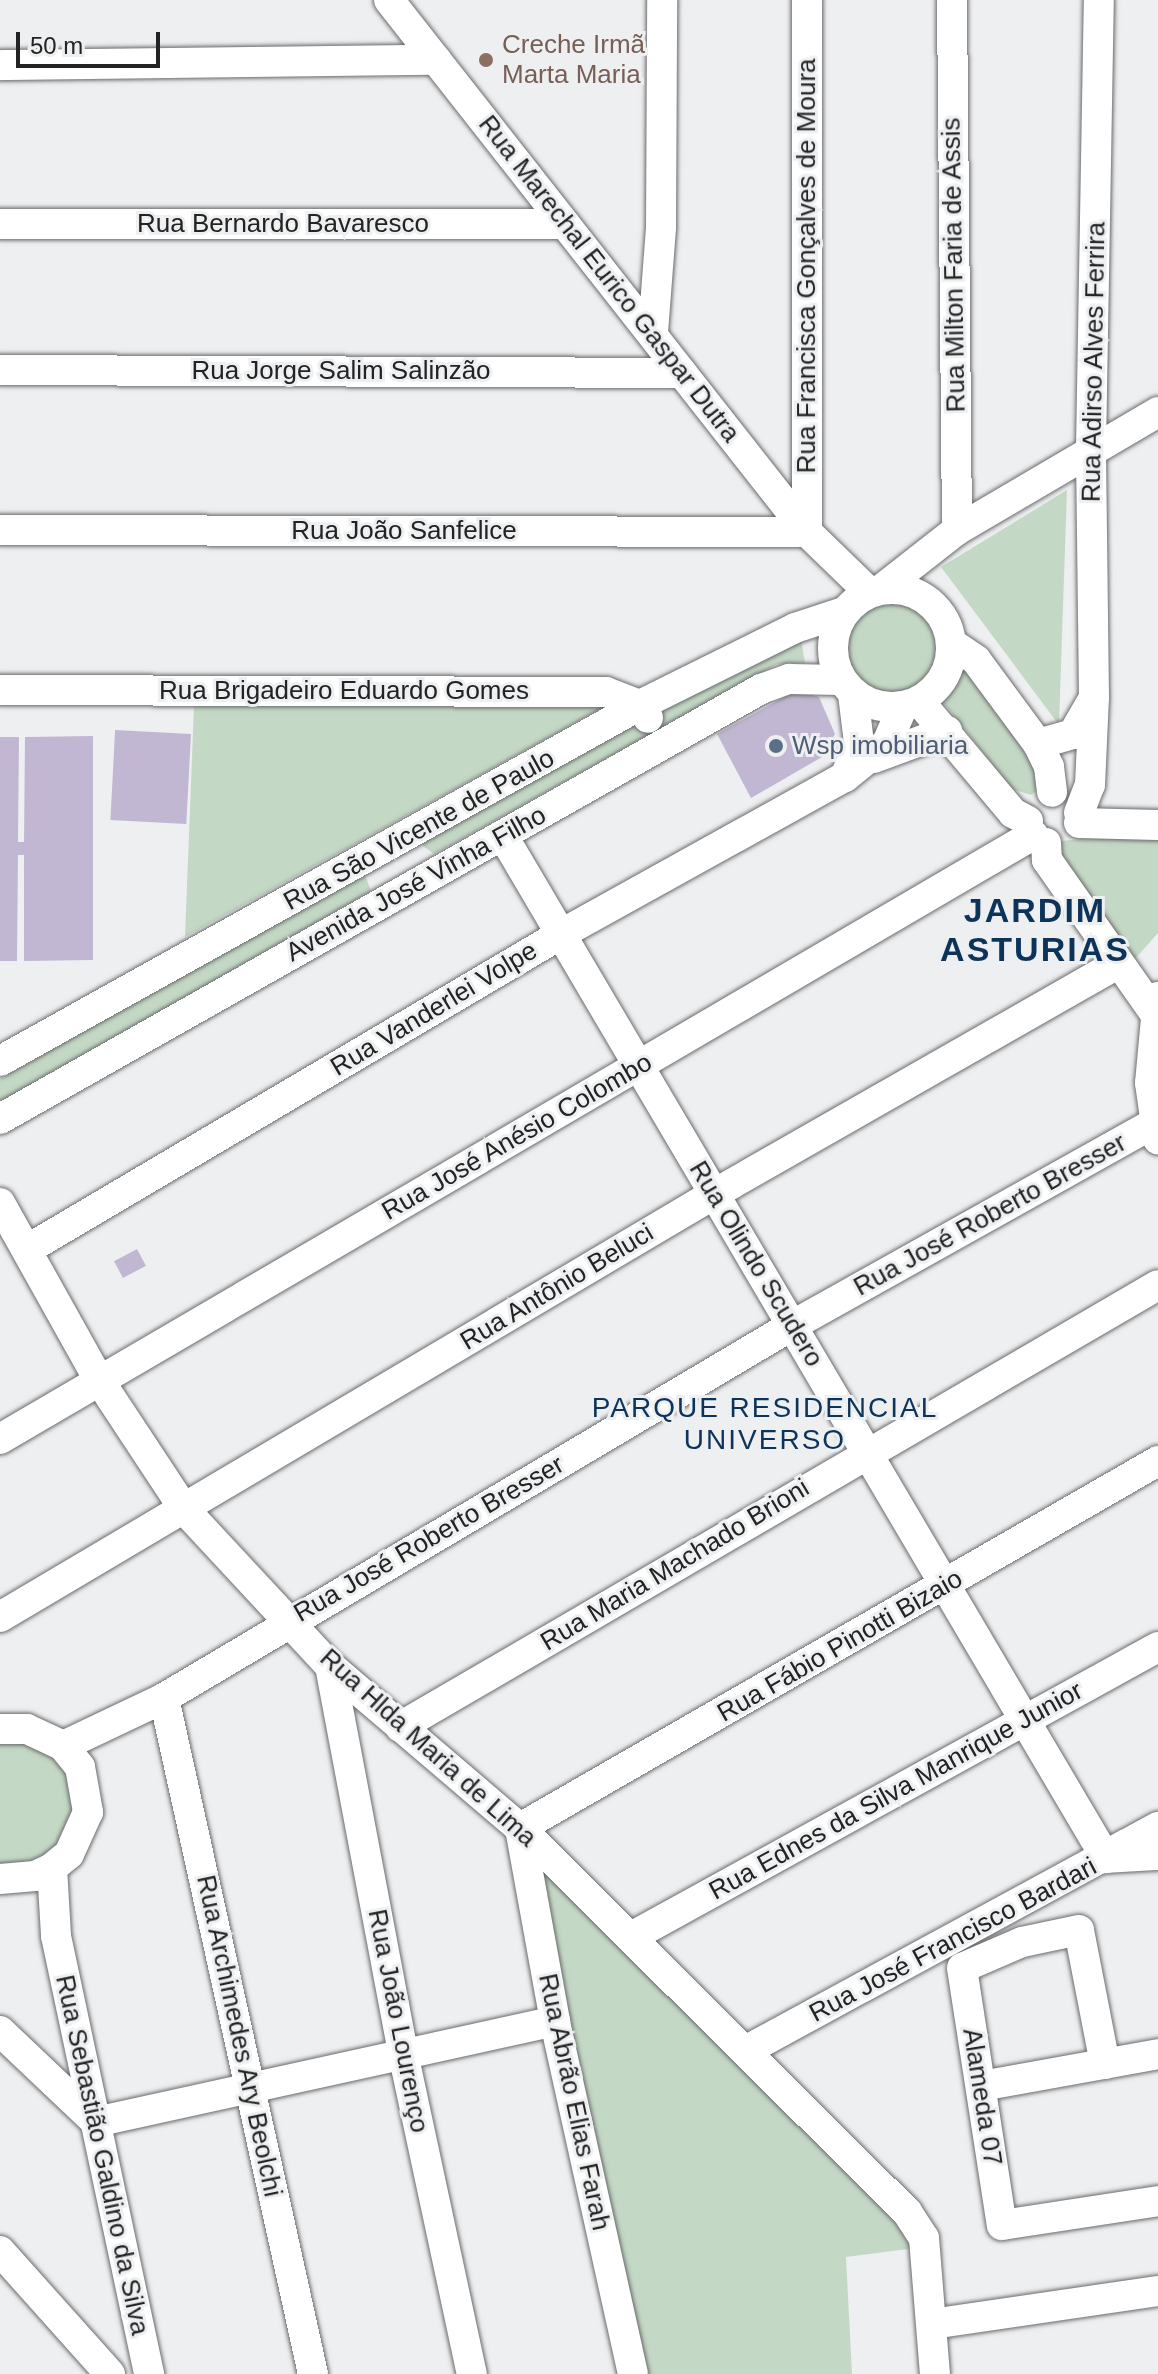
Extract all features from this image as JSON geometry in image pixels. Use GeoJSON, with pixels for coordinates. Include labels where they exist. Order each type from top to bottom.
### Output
{"type":"FeatureCollection","features":[{"type":"Feature","properties":{"kind":"street","name":"Rua Marechal Eurico Gaspar Dutra"},"geometry":{"type":"LineString","coordinates":[[389,0],[653,332],[807,532],[831,556],[861,600]]}},
{"type":"Feature","properties":{"kind":"street"},"geometry":{"type":"LineString","coordinates":[[653,332],[661,227],[662,0]]}},
{"type":"Feature","properties":{"kind":"street","name":"Rua Francisca Gonçalves de Moura"},"geometry":{"type":"LineString","coordinates":[[807,0],[807,532]]}},
{"type":"Feature","properties":{"kind":"street","name":"Rua Milton Faria de Assis"},"geometry":{"type":"LineString","coordinates":[[937,609],[946,537],[952,0]]}},
{"type":"Feature","properties":{"kind":"street","name":"Rua Adirso Alves Ferrira"},"geometry":{"type":"LineString","coordinates":[[1068,806],[1090,785],[1093,711],[1091,448],[1099,0]]}},
{"type":"Feature","properties":{"kind":"street"},"geometry":{"type":"LineString","coordinates":[[0,65],[436,60]]}},
{"type":"Feature","properties":{"kind":"street","name":"Rua Bernardo Bavaresco"},"geometry":{"type":"LineString","coordinates":[[0,224],[565,224]]}},
{"type":"Feature","properties":{"kind":"street","name":"Rua Jorge Salim Salinzão"},"geometry":{"type":"LineString","coordinates":[[0,370],[682,373]]}},
{"type":"Feature","properties":{"kind":"street","name":"Rua São Vicente de Paulo"},"geometry":{"type":"LineString","coordinates":[[0,1061],[375,856],[640,705],[795,628],[861,600],[946,537],[1091,448],[1158,412]]}},
{"type":"Feature","properties":{"kind":"street","name":"Rua João Sanfelice"},"geometry":{"type":"LineString","coordinates":[[0,530],[807,532]]}},
{"type":"Feature","properties":{"kind":"street"},"geometry":{"type":"LineString","coordinates":[[845,777],[859,743],[847,687],[832,658],[834,634],[861,600],[913,592],[937,609],[951,643],[976,660],[1038,744],[1068,806]]}},
{"type":"Feature","properties":{"kind":"street"},"geometry":{"type":"LineString","coordinates":[[847,687],[885,707],[911,704],[944,677],[951,643]]}},
{"type":"Feature","properties":{"kind":"street","name":"Avenida José Vinha Filho"},"geometry":{"type":"LineString","coordinates":[[0,1119],[665,744],[789,679],[847,687]]}},
{"type":"Feature","properties":{"kind":"street","name":"Rua Brigadeiro Eduardo Gomes"},"geometry":{"type":"LineString","coordinates":[[0,690],[606,692],[640,705]]}},
{"type":"Feature","properties":{"kind":"street"},"geometry":{"type":"LineString","coordinates":[[911,704],[947,731],[1013,813],[1036,833]]}},
{"type":"Feature","properties":{"kind":"street","name":"Rua Vanderlei Volpe"},"geometry":{"type":"LineString","coordinates":[[28,1249],[563,933],[845,777],[873,758],[911,704]]}},
{"type":"Feature","properties":{"kind":"street"},"geometry":{"type":"LineString","coordinates":[[640,705],[665,744]]}},
{"type":"Feature","properties":{"kind":"street"},"geometry":{"type":"LineString","coordinates":[[1038,744],[1073,734],[1093,711]]}},
{"type":"Feature","properties":{"kind":"street"},"geometry":{"type":"LineString","coordinates":[[873,758],[947,731]]}},
{"type":"Feature","properties":{"kind":"street"},"geometry":{"type":"LineString","coordinates":[[1156,1132],[1156,1004],[1117,964],[1047,860],[1036,833],[1037,799],[1158,825]]}},
{"type":"Feature","properties":{"kind":"street","name":"Rua José Anésio Colombo"},"geometry":{"type":"LineString","coordinates":[[0,1439],[1036,833],[1067,840],[1068,806]]}},
{"type":"Feature","properties":{"kind":"street"},"geometry":{"type":"LineString","coordinates":[[410,835],[436,872]]}},
{"type":"Feature","properties":{"kind":"street","name":"Rua Olindo Scudero"},"geometry":{"type":"LineString","coordinates":[[503,836],[1106,1858]]}},
{"type":"Feature","properties":{"kind":"street"},"geometry":{"type":"LineString","coordinates":[[375,856],[399,893]]}},
{"type":"Feature","properties":{"kind":"street","name":"Rua Antônio Beluci"},"geometry":{"type":"LineString","coordinates":[[0,1617],[714,1194],[1117,964]]}},
{"type":"Feature","properties":{"kind":"street","name":"Rua José Roberto Bresser"},"geometry":{"type":"LineString","coordinates":[[72,1757],[124,1720],[290,1620],[793,1325],[1156,1132]]}},
{"type":"Feature","properties":{"kind":"street","name":"Rua Hlda Maria de Lima"},"geometry":{"type":"LineString","coordinates":[[0,1203],[99,1380],[184,1509],[330,1666],[520,1828],[633,1936],[907,2212],[924,2238],[932,2324]]}},
{"type":"Feature","properties":{"kind":"street","name":"Rua Maria Machado Brioni"},"geometry":{"type":"LineString","coordinates":[[400,1727],[866,1452],[1158,1285]]}},
{"type":"Feature","properties":{"kind":"street","name":"Rua Fábio Pinotti Bizaio"},"geometry":{"type":"LineString","coordinates":[[520,1828],[944,1588],[1158,1461]]}},
{"type":"Feature","properties":{"kind":"street","name":"Rua Ednes da Silva Manrique Junior"},"geometry":{"type":"LineString","coordinates":[[633,1936],[1158,1647]]}},
{"type":"Feature","properties":{"kind":"street","name":"Rua João Lourenço"},"geometry":{"type":"LineString","coordinates":[[330,1666],[403,2053],[472,2374]]}},
{"type":"Feature","properties":{"kind":"street","name":"Rua Archimedes Ary Beolchi"},"geometry":{"type":"LineString","coordinates":[[164,1698],[313,2374]]}},
{"type":"Feature","properties":{"kind":"street"},"geometry":{"type":"LineString","coordinates":[[0,1729],[27,1729],[72,1757],[88,1812],[69,1854],[52,1868],[9,1879]]}},
{"type":"Feature","properties":{"kind":"street","name":"Rua José Francisco Bardari"},"geometry":{"type":"LineString","coordinates":[[747,2050],[1106,1858],[1158,1827]]}},
{"type":"Feature","properties":{"kind":"street","name":"Rua Abrão Elias Farah"},"geometry":{"type":"LineString","coordinates":[[520,1828],[555,2021],[633,2374]]}},
{"type":"Feature","properties":{"kind":"street"},"geometry":{"type":"LineString","coordinates":[[1106,1858],[1158,1855]]}},
{"type":"Feature","properties":{"kind":"street","name":"Rua Sebastião Galdino da Silva"},"geometry":{"type":"LineString","coordinates":[[52,1868],[56,1936],[149,2374]]}},
{"type":"Feature","properties":{"kind":"street","name":"Rua Sebastião Galdino da Silva"},"geometry":{"type":"LineString","coordinates":[[9,1879],[56,1936]]}},
{"type":"Feature","properties":{"kind":"street","name":"Alameda 07"},"geometry":{"type":"LineString","coordinates":[[1105,2064],[1079,1930],[1022,1942],[962,1968],[1002,2225],[1158,2201]]}},
{"type":"Feature","properties":{"kind":"street"},"geometry":{"type":"LineString","coordinates":[[0,2031],[96,2122],[250,2085],[555,2021]]}},
{"type":"Feature","properties":{"kind":"street"},"geometry":{"type":"LineString","coordinates":[[981,2086],[1158,2054]]}},
{"type":"Feature","properties":{"kind":"street"},"geometry":{"type":"LineString","coordinates":[[0,2251],[110,2374]]}},
{"type":"Feature","properties":{"kind":"street"},"geometry":{"type":"LineString","coordinates":[[935,2374],[932,2324],[1158,2291]]}},
{"type":"Feature","properties":{"kind":"green space"},"geometry":{"type":"Polygon","coordinates":[[[1067,490],[1059,725],[941,567],[1067,490]]]}},
{"type":"Feature","properties":{"kind":"green space"},"geometry":{"type":"Polygon","coordinates":[[[891,598],[910,602],[926,612],[936,628],[940,647],[936,666],[926,682],[910,692],[891,696],[872,692],[856,682],[846,666],[842,647],[846,628],[856,612],[872,602],[891,598]]]}},
{"type":"Feature","properties":{"kind":"green space"},"geometry":{"type":"Polygon","coordinates":[[[800,633],[805,663],[777,664],[434,854],[423,846],[424,837],[800,633]]]}},
{"type":"Feature","properties":{"kind":"green space"},"geometry":{"type":"Polygon","coordinates":[[[962,660],[1042,766],[1041,788],[1031,795],[1012,789],[940,698],[962,660]]]}},
{"type":"Feature","properties":{"kind":"green space"},"geometry":{"type":"Polygon","coordinates":[[[609,704],[185,937],[194,706],[609,704]]]}},
{"type":"Feature","properties":{"kind":"green space"},"geometry":{"type":"Polygon","coordinates":[[[1158,830],[1158,933],[1134,960],[1056,849],[1062,841],[1158,830]]]}},
{"type":"Feature","properties":{"kind":"green space"},"geometry":{"type":"Polygon","coordinates":[[[357,875],[365,875],[371,891],[0,1104],[0,1079],[357,875]]]}},
{"type":"Feature","properties":{"kind":"green space"},"geometry":{"type":"Polygon","coordinates":[[[0,1741],[41,1743],[75,1775],[76,1830],[35,1869],[0,1868],[0,1741]]]}},
{"type":"Feature","properties":{"kind":"green space"},"geometry":{"type":"Polygon","coordinates":[[[535,1858],[891,2209],[916,2248],[846,2257],[852,2374],[646,2374],[535,1858]]]}},
{"type":"Feature","properties":{"kind":"building","name":"Wsp imobiliaria"},"geometry":{"type":"Polygon","coordinates":[[[797,690],[819,697],[835,734],[822,757],[751,798],[717,734],[797,690]]]}},
{"type":"Feature","properties":{"kind":"building"},"geometry":{"type":"Polygon","coordinates":[[[115,730],[191,734],[186,824],[110,820],[115,730]]]}},
{"type":"Feature","properties":{"kind":"building"},"geometry":{"type":"Polygon","coordinates":[[[93,736],[93,960],[24,961],[24,855],[18,855],[17,961],[0,961],[0,737],[19,737],[18,842],[24,842],[25,737],[93,736]]]}},
{"type":"Feature","properties":{"kind":"building"},"geometry":{"type":"Polygon","coordinates":[[[137,1249],[146,1266],[123,1278],[114,1261],[137,1249]]]}},
{"type":"Feature","properties":{"kind":"place","name":"Creche Irmã Marta Maria"},"geometry":{"type":"Point","coordinates":[486,60]}},
{"type":"Feature","properties":{"kind":"place","name":"Wsp imobiliaria"},"geometry":{"type":"Point","coordinates":[776,746]}},
{"type":"Feature","properties":{"kind":"district","name":"JARDIM ASTURIAS"},"geometry":{"type":"Point","coordinates":[1035,930]}},
{"type":"Feature","properties":{"kind":"district","name":"PARQUE RESIDENCIAL UNIVERSO"},"geometry":{"type":"Point","coordinates":[765,1424]}}]}
